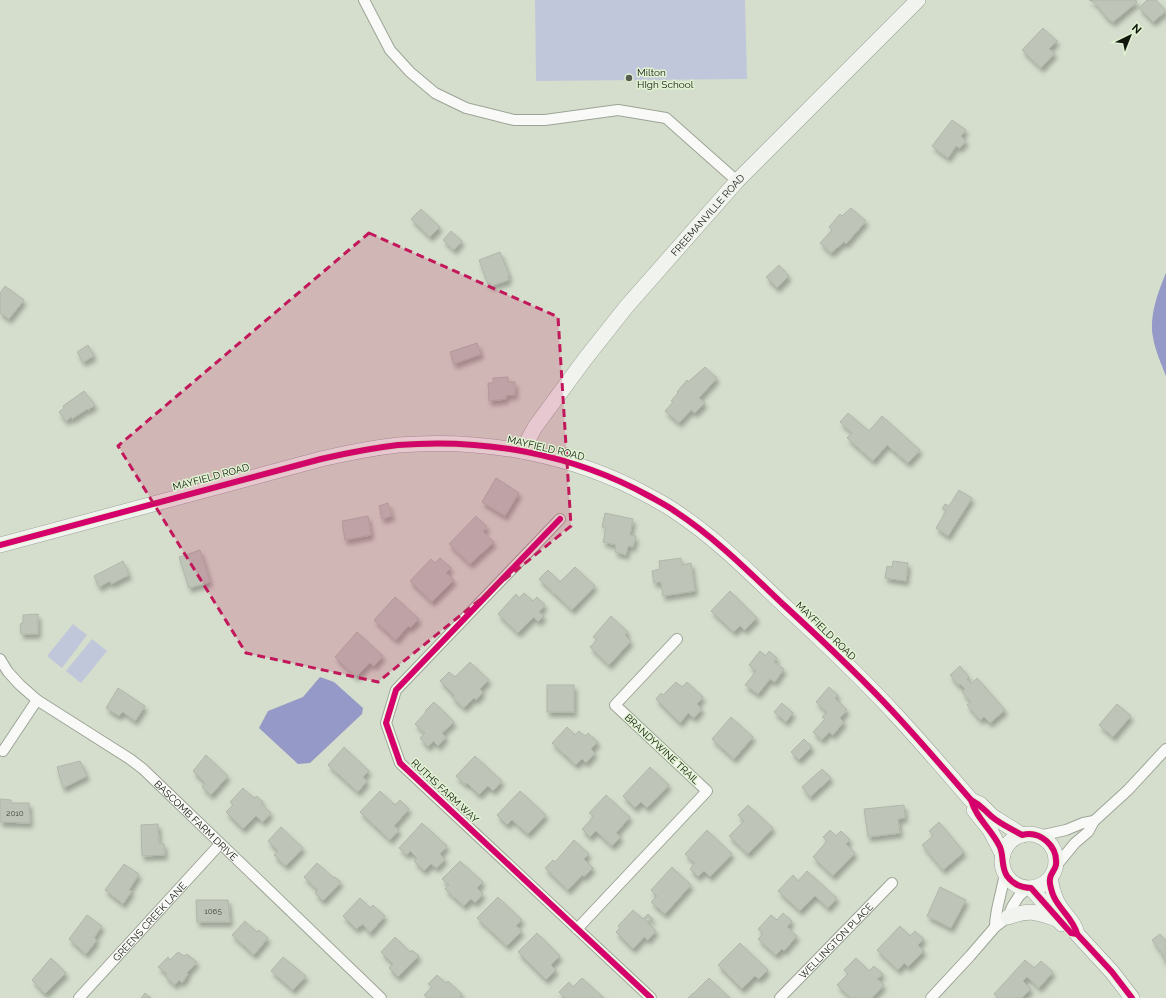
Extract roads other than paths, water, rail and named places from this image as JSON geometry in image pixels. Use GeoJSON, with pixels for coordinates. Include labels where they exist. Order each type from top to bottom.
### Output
{"type":"FeatureCollection","features":[{"type":"Feature","properties":{"kind":"street"},"geometry":{"type":"LineString","coordinates":[[364,0],[390,50],[410,72],[435,93],[466,108],[514,120],[545,120],[618,110],[666,118],[737,181]]}},
{"type":"Feature","properties":{"kind":"street","name":"FREEMANVILLE ROAD"},"geometry":{"type":"LineString","coordinates":[[522,451],[535,427],[589,353],[630,302],[737,181],[918,0]]}},
{"type":"Feature","properties":{"kind":"street","name":"MAYFIELD ROAD"},"geometry":{"type":"LineString","coordinates":[[0,545],[187,494],[354,451],[398,445],[440,443],[481,445],[522,451],[574,463],[626,483],[675,510],[716,541],[832,650],[895,714],[971,800],[980,804],[992,816],[1022,835]]}},
{"type":"Feature","properties":{"kind":"street","name":"RUTHS FARM WAY"},"geometry":{"type":"LineString","coordinates":[[560,520],[396,690],[386,723],[400,763],[651,998]]}},
{"type":"Feature","properties":{"kind":"street","name":"BRANDYWINE TRAIL"},"geometry":{"type":"LineString","coordinates":[[577,929],[707,791],[615,705],[677,640]]}},
{"type":"Feature","properties":{"kind":"street","name":"BASCOMB FARM DRIVE"},"geometry":{"type":"LineString","coordinates":[[0,659],[8,672],[37,700],[138,766],[381,998]]}},
{"type":"Feature","properties":{"kind":"street"},"geometry":{"type":"LineString","coordinates":[[2,750],[37,700]]}},
{"type":"Feature","properties":{"kind":"street"},"geometry":{"type":"LineString","coordinates":[[1008,917],[1019,896],[1030,888],[1040,885],[1053,872],[1075,843],[1088,832],[1094,821],[1128,790],[1166,749]]}},
{"type":"Feature","properties":{"kind":"street","name":"MAYFIELD ROAD"},"geometry":{"type":"LineString","coordinates":[[971,800],[974,810],[990,830],[1003,855]]}},
{"type":"Feature","properties":{"kind":"street"},"geometry":{"type":"LineString","coordinates":[[1077,934],[1071,933],[1030,888],[1022,887],[1014,883],[1007,876],[1002,858],[1005,849],[1010,842],[1018,836],[1027,834],[1039,836],[1066,830],[1083,823],[1094,821]]}},
{"type":"Feature","properties":{"kind":"street"},"geometry":{"type":"LineString","coordinates":[[1039,836],[1049,843],[1054,850],[1056,858],[1053,872],[1053,896],[1076,928],[1077,934],[1112,972],[1132,998]]}},
{"type":"Feature","properties":{"kind":"street","name":"GREENS CREEK LANE"},"geometry":{"type":"LineString","coordinates":[[79,998],[220,844]]}},
{"type":"Feature","properties":{"kind":"street"},"geometry":{"type":"LineString","coordinates":[[995,927],[995,913],[1000,902],[1005,871]]}},
{"type":"Feature","properties":{"kind":"street","name":"WELLINGTON PLACE"},"geometry":{"type":"LineString","coordinates":[[780,998],[892,883]]}},
{"type":"Feature","properties":{"kind":"street"},"geometry":{"type":"LineString","coordinates":[[930,998],[995,927],[1008,917],[1021,912],[1036,912],[1057,919]]}},
{"type":"Feature","properties":{"kind":"water"},"geometry":{"type":"Polygon","coordinates":[[[1166,273],[1166,376],[1155,347],[1152,321],[1155,304],[1166,273]]]}},
{"type":"Feature","properties":{"kind":"water"},"geometry":{"type":"Polygon","coordinates":[[[320,677],[334,682],[363,708],[362,714],[310,763],[298,764],[259,728],[268,711],[303,697],[320,677]]]}},
{"type":"Feature","properties":{"kind":"place","name":"Milton HIgh School"},"geometry":{"type":"Point","coordinates":[629,78]}}]}
